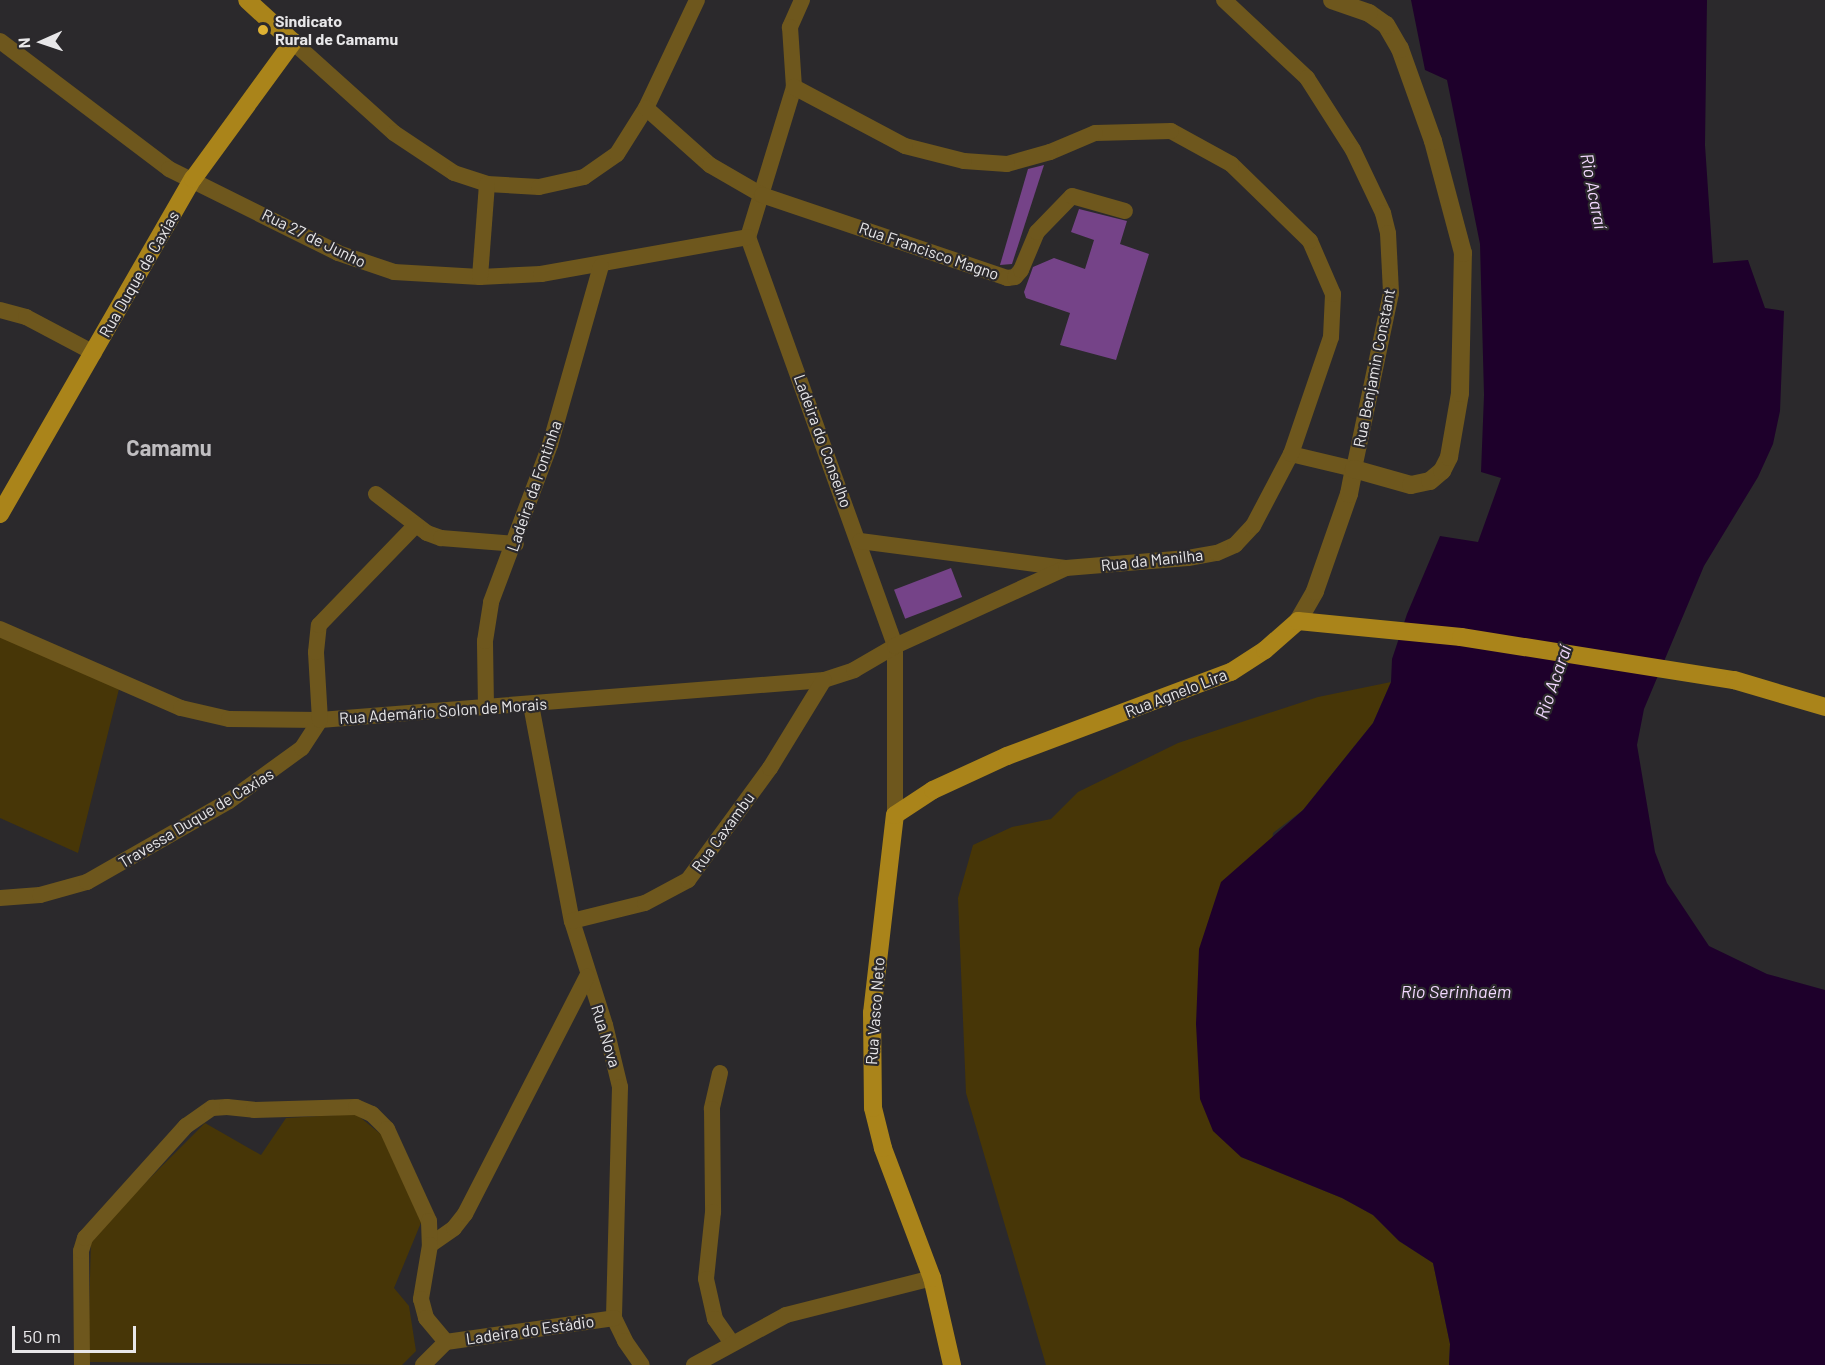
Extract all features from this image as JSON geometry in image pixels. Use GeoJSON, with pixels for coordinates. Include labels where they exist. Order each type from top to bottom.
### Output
{"type":"FeatureCollection","features":[{"type":"Feature","properties":{"kind":"main road"},"geometry":{"type":"LineString","coordinates":[[248,0],[293,42]]}},
{"type":"Feature","properties":{"kind":"main road","name":"Rua Duque de Caxias"},"geometry":{"type":"LineString","coordinates":[[0,514],[193,179],[293,42]]}},
{"type":"Feature","properties":{"kind":"main road"},"geometry":{"type":"LineString","coordinates":[[1299,621],[1461,637],[1734,680],[1825,707]]}},
{"type":"Feature","properties":{"kind":"main road","name":"Rua Agnelo Lira"},"geometry":{"type":"LineString","coordinates":[[895,814],[933,790],[1007,756],[1231,672],[1265,650],[1299,621]]}},
{"type":"Feature","properties":{"kind":"main road","name":"Rua Vasco Neto"},"geometry":{"type":"LineString","coordinates":[[895,814],[872,1013],[873,1108],[883,1148],[932,1278],[952,1365]]}},
{"type":"Feature","properties":{"kind":"street"},"geometry":{"type":"LineString","coordinates":[[293,42],[394,133],[454,173],[487,183],[539,187],[585,177],[617,154],[646,108],[697,0]]}},
{"type":"Feature","properties":{"kind":"street"},"geometry":{"type":"LineString","coordinates":[[748,237],[794,87],[790,27],[802,0]]}},
{"type":"Feature","properties":{"kind":"street","name":"Rua Benjamin Constant"},"geometry":{"type":"LineString","coordinates":[[1224,0],[1306,78],[1353,150],[1383,213],[1392,264],[1391,293],[1354,469]]}},
{"type":"Feature","properties":{"kind":"street"},"geometry":{"type":"LineString","coordinates":[[1291,454],[1411,484],[1430,481],[1442,471],[1449,457],[1460,393],[1463,253],[1433,141],[1400,49],[1386,25],[1369,13],[1332,0]]}},
{"type":"Feature","properties":{"kind":"street","name":"Rua 27 de Junho"},"geometry":{"type":"LineString","coordinates":[[0,41],[144,154],[369,266],[394,272],[480,277],[601,266],[748,237]]}},
{"type":"Feature","properties":{"kind":"street","name":"Rua da Manilha"},"geometry":{"type":"LineString","coordinates":[[794,87],[905,146],[964,161],[1007,164],[1050,152],[1095,133],[1171,131],[1231,164],[1310,240],[1327,274],[1335,314],[1324,364],[1291,454],[1253,526],[1235,545],[1217,554],[1066,568],[860,541]]}},
{"type":"Feature","properties":{"kind":"street"},"geometry":{"type":"LineString","coordinates":[[646,108],[710,165],[762,195]]}},
{"type":"Feature","properties":{"kind":"street"},"geometry":{"type":"LineString","coordinates":[[480,277],[487,183]]}},
{"type":"Feature","properties":{"kind":"street","name":"Rua Francisco Magno"},"geometry":{"type":"LineString","coordinates":[[762,195],[1006,278],[1015,277],[1021,270],[1037,232],[1072,196],[1125,211]]}},
{"type":"Feature","properties":{"kind":"street","name":"Ladeira do Conselho"},"geometry":{"type":"LineString","coordinates":[[748,237],[860,541],[895,646]]}},
{"type":"Feature","properties":{"kind":"street","name":"Ladeira da Fontinha"},"geometry":{"type":"LineString","coordinates":[[486,707],[485,641],[491,602],[516,544],[578,354],[601,266]]}},
{"type":"Feature","properties":{"kind":"street"},"geometry":{"type":"LineString","coordinates":[[0,310],[26,317],[94,353]]}},
{"type":"Feature","properties":{"kind":"street","name":"Rua Agnelo Lira"},"geometry":{"type":"LineString","coordinates":[[1299,621],[1315,591],[1349,494],[1354,469]]}},
{"type":"Feature","properties":{"kind":"street"},"geometry":{"type":"LineString","coordinates":[[375,494],[416,525],[441,538],[516,544]]}},
{"type":"Feature","properties":{"kind":"street"},"geometry":{"type":"LineString","coordinates":[[320,720],[316,652],[319,626],[416,525]]}},
{"type":"Feature","properties":{"kind":"street","name":"Rua da Manilha"},"geometry":{"type":"LineString","coordinates":[[895,646],[1066,568]]}},
{"type":"Feature","properties":{"kind":"street","name":"Rua Ademário Solon de Morais"},"geometry":{"type":"LineString","coordinates":[[0,629],[181,708],[229,719],[320,720],[824,680],[854,670],[895,646]]}},
{"type":"Feature","properties":{"kind":"street","name":"Rua Vasco Neto"},"geometry":{"type":"LineString","coordinates":[[895,646],[895,814]]}},
{"type":"Feature","properties":{"kind":"street","name":"Rua Caxambu"},"geometry":{"type":"LineString","coordinates":[[572,921],[645,903],[688,880],[770,768],[824,680]]}},
{"type":"Feature","properties":{"kind":"street","name":"Rua Nova"},"geometry":{"type":"LineString","coordinates":[[531,705],[572,921],[586,977],[605,1025],[620,1087],[614,1318],[625,1341],[642,1365]]}},
{"type":"Feature","properties":{"kind":"street","name":"Travessa Duque de Caxias"},"geometry":{"type":"LineString","coordinates":[[0,898],[63,890],[87,882],[130,859],[267,777],[302,748],[320,720]]}},
{"type":"Feature","properties":{"kind":"street"},"geometry":{"type":"LineString","coordinates":[[430,1245],[454,1228],[465,1214],[586,977]]}},
{"type":"Feature","properties":{"kind":"street"},"geometry":{"type":"LineString","coordinates":[[720,1074],[712,1109],[713,1212],[706,1279],[716,1319],[731,1342]]}},
{"type":"Feature","properties":{"kind":"street"},"geometry":{"type":"LineString","coordinates":[[82,1365],[81,1251],[85,1238],[186,1126],[212,1108],[356,1107],[372,1114],[387,1129],[422,1199],[430,1245],[421,1299],[426,1318],[446,1342],[423,1365]]}},
{"type":"Feature","properties":{"kind":"street"},"geometry":{"type":"LineString","coordinates":[[694,1365],[731,1342],[786,1315],[932,1278]]}},
{"type":"Feature","properties":{"kind":"street","name":"Ladeira do Estádio"},"geometry":{"type":"LineString","coordinates":[[446,1342],[614,1318]]}},
{"type":"Feature","properties":{"kind":"shaded area"},"geometry":{"type":"Polygon","coordinates":[[[0,631],[120,685],[78,853],[0,818],[0,631]]]}},
{"type":"Feature","properties":{"kind":"shaded area"},"geometry":{"type":"Polygon","coordinates":[[[1391,682],[1373,723],[1303,810],[1273,833],[1241,1157],[1342,1198],[1373,1215],[1399,1241],[1433,1263],[1450,1344],[1449,1365],[1046,1365],[966,1093],[958,898],[973,845],[1012,827],[1051,819],[1078,792],[1178,743],[1318,697],[1391,682]]]}},
{"type":"Feature","properties":{"kind":"shaded area"},"geometry":{"type":"Polygon","coordinates":[[[356,1114],[383,1136],[425,1213],[394,1288],[409,1306],[416,1351],[402,1365],[88,1362],[91,1237],[205,1123],[261,1155],[286,1118],[356,1114]]]}},
{"type":"Feature","properties":{"kind":"water","name":"Rio Serinhaém"},"geometry":{"type":"Polygon","coordinates":[[[1411,0],[1707,0],[1705,145],[1713,263],[1748,260],[1765,308],[1784,311],[1780,411],[1773,444],[1758,477],[1704,566],[1644,709],[1637,745],[1655,852],[1667,883],[1709,946],[1767,974],[1825,990],[1825,1365],[1449,1365],[1450,1344],[1433,1263],[1399,1241],[1373,1215],[1342,1198],[1241,1157],[1213,1131],[1200,1099],[1196,1024],[1199,949],[1221,882],[1303,810],[1373,723],[1391,682],[1392,659],[1407,614],[1440,536],[1478,542],[1501,478],[1481,472],[1484,395],[1480,244],[1447,80],[1425,70],[1411,0]]]}},
{"type":"Feature","properties":{"kind":"building"},"geometry":{"type":"Polygon","coordinates":[[[1044,165],[1012,264],[1000,265],[1028,169],[1044,165]]]}},
{"type":"Feature","properties":{"kind":"building"},"geometry":{"type":"Polygon","coordinates":[[[1079,209],[1127,221],[1120,244],[1149,254],[1116,360],[1060,345],[1070,313],[1026,298],[1024,292],[1033,267],[1054,258],[1085,269],[1094,240],[1071,232],[1079,209]]]}},
{"type":"Feature","properties":{"kind":"building"},"geometry":{"type":"Polygon","coordinates":[[[951,568],[962,597],[905,619],[894,590],[951,568]]]}},
{"type":"Feature","properties":{"kind":"place","name":"Sindicato Rural de Camamu"},"geometry":{"type":"Point","coordinates":[263,30]}},
{"type":"Feature","properties":{"kind":"district","name":"Camamu"},"geometry":{"type":"Point","coordinates":[169,448]}},
{"type":"Feature","properties":{"kind":"water label","name":"Rio Acaraí"},"geometry":{"type":"Point","coordinates":[1594,191]}},
{"type":"Feature","properties":{"kind":"water label","name":"Rio Acaraí"},"geometry":{"type":"Point","coordinates":[1553,682]}}]}
